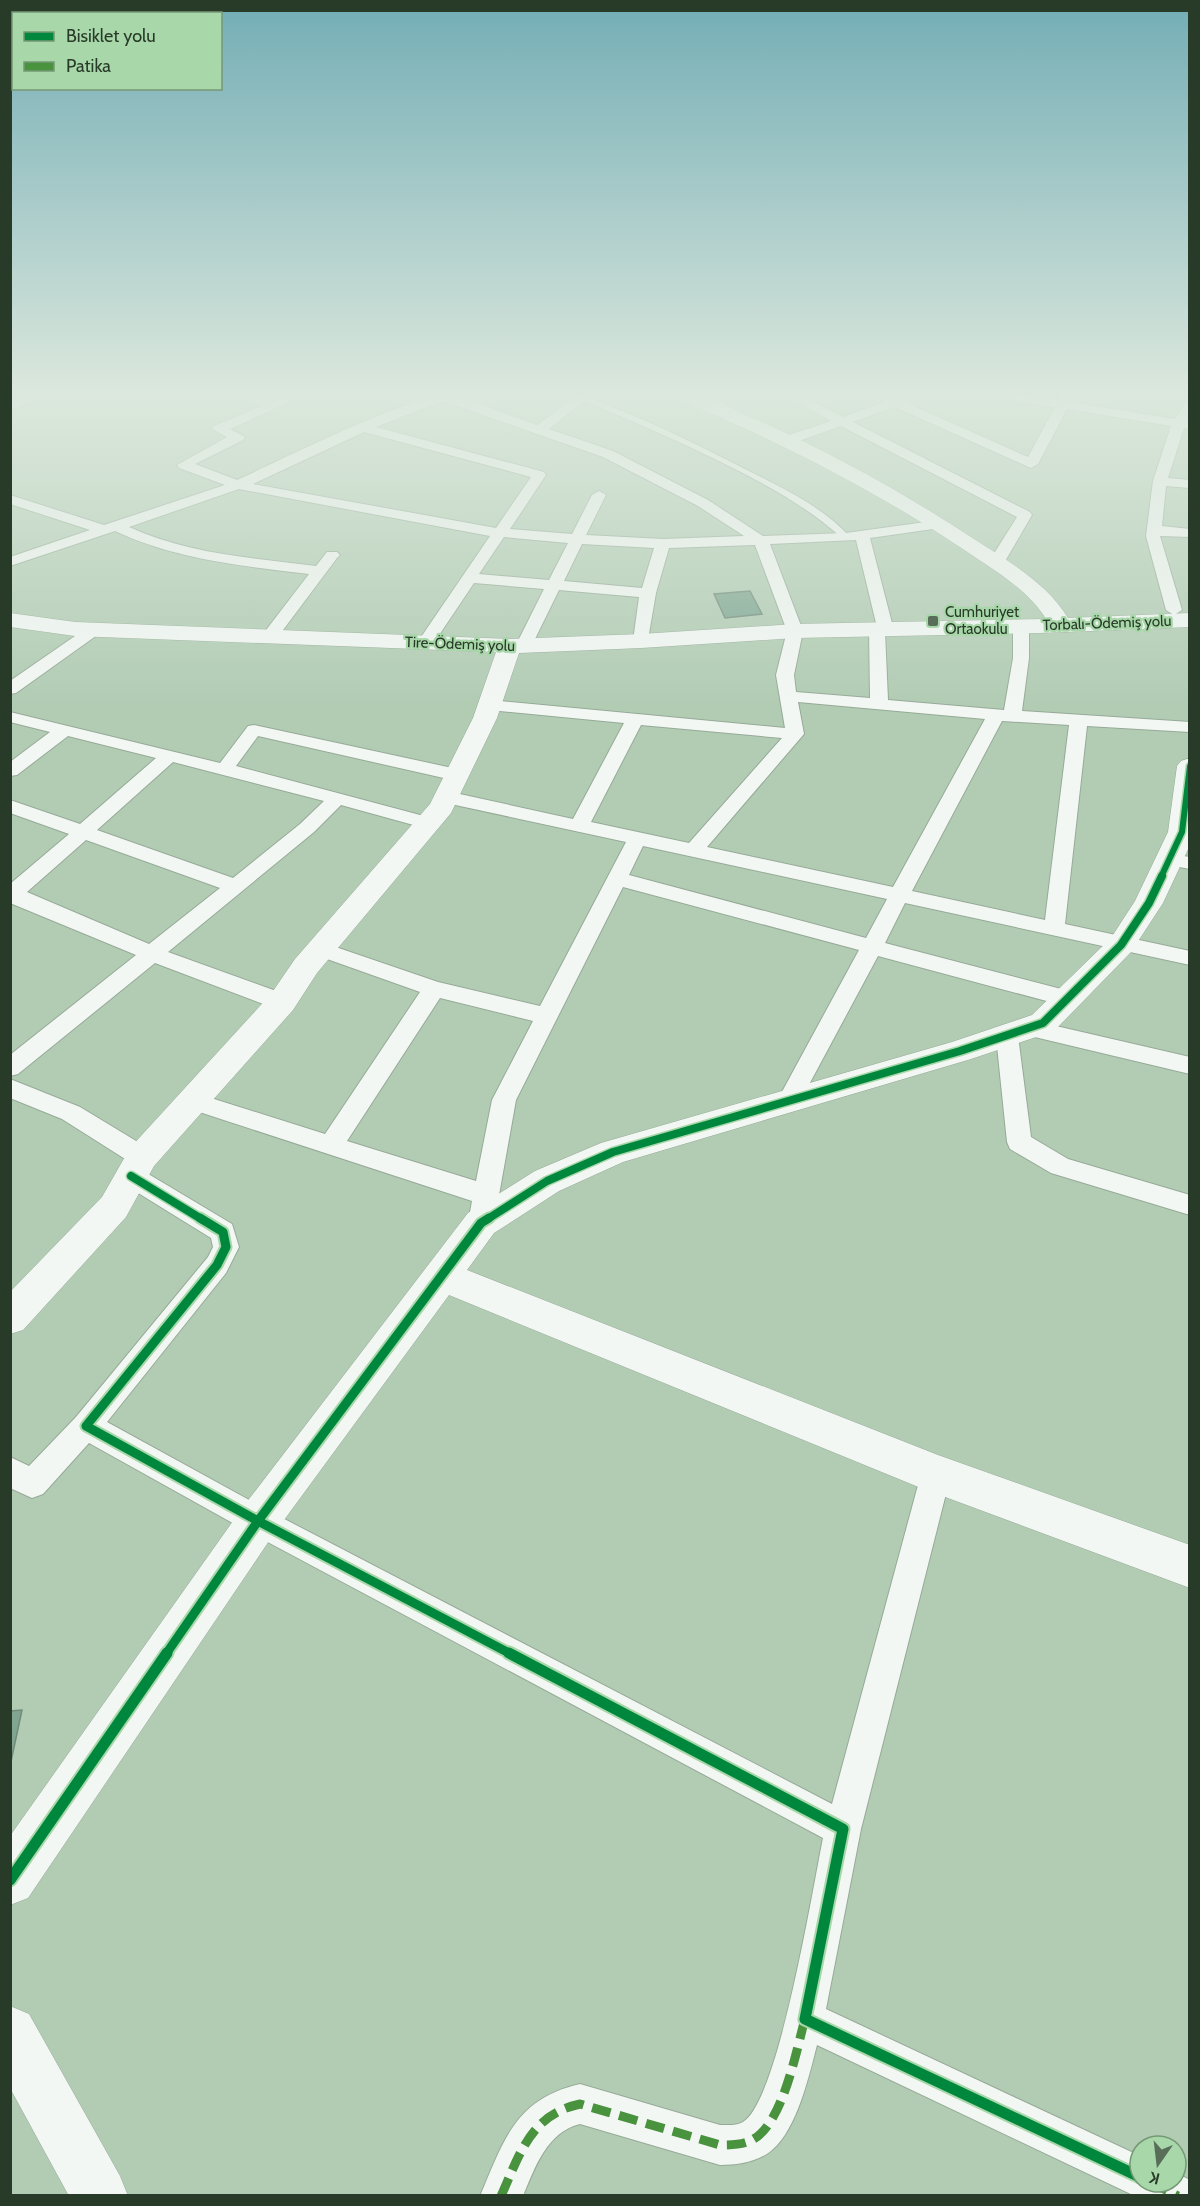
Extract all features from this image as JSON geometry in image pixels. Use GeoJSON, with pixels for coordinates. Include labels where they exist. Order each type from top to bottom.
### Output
{"type":"FeatureCollection","features":[{"type":"Feature","properties":{"kind":"street"},"geometry":{"type":"LineString","coordinates":[[10,561],[199,498]]}},
{"type":"Feature","properties":{"kind":"street"},"geometry":{"type":"LineString","coordinates":[[308,498],[499,533],[663,544],[854,536],[940,524]]}},
{"type":"Feature","properties":{"kind":"street"},"geometry":{"type":"LineString","coordinates":[[425,643],[523,498]]}},
{"type":"Feature","properties":{"kind":"street"},"geometry":{"type":"LineString","coordinates":[[14,1308],[114,1207],[136,1166],[282,1002],[306,966],[442,807],[517,646],[554,586],[598,498]]}},
{"type":"Feature","properties":{"kind":"street"},"geometry":{"type":"LineString","coordinates":[[693,498],[761,541],[795,631],[784,675],[795,734]]}},
{"type":"Feature","properties":{"kind":"street"},"geometry":{"type":"LineString","coordinates":[[789,1101],[898,896],[1004,715],[1021,658],[1042,622],[1003,568],[940,524],[895,498]]}},
{"type":"Feature","properties":{"kind":"street"},"geometry":{"type":"LineString","coordinates":[[992,498],[1025,515],[1003,568]]}},
{"type":"Feature","properties":{"kind":"street"},"geometry":{"type":"LineString","coordinates":[[1158,498],[1153,536],[1184,613]]}},
{"type":"Feature","properties":{"kind":"street"},"geometry":{"type":"LineString","coordinates":[[10,499],[186,550],[320,571]]}},
{"type":"Feature","properties":{"kind":"street"},"geometry":{"type":"LineString","coordinates":[[1155,530],[1190,532]]}},
{"type":"Feature","properties":{"kind":"street"},"geometry":{"type":"LineString","coordinates":[[854,536],[881,628],[879,704]]}},
{"type":"Feature","properties":{"kind":"street"},"geometry":{"type":"LineString","coordinates":[[640,641],[648,593],[663,544]]}},
{"type":"Feature","properties":{"kind":"street"},"geometry":{"type":"LineString","coordinates":[[268,638],[332,555]]}},
{"type":"Feature","properties":{"kind":"street"},"geometry":{"type":"LineString","coordinates":[[469,578],[648,593]]}},
{"type":"Feature","properties":{"kind":"street","name":"Torbalı-Ödemiş yolu"},"geometry":{"type":"LineString","coordinates":[[909,627],[1184,613]]}},
{"type":"Feature","properties":{"kind":"street","name":"Tire-Ödemiş yolu"},"geometry":{"type":"LineString","coordinates":[[10,620],[94,630],[517,646],[909,627]]}},
{"type":"Feature","properties":{"kind":"street"},"geometry":{"type":"LineString","coordinates":[[10,689],[94,630]]}},
{"type":"Feature","properties":{"kind":"street"},"geometry":{"type":"LineString","coordinates":[[788,696],[1004,715],[1190,727]]}},
{"type":"Feature","properties":{"kind":"street"},"geometry":{"type":"LineString","coordinates":[[489,705],[795,734]]}},
{"type":"Feature","properties":{"kind":"street"},"geometry":{"type":"LineString","coordinates":[[10,717],[428,823]]}},
{"type":"Feature","properties":{"kind":"street"},"geometry":{"type":"LineString","coordinates":[[579,826],[635,719]]}},
{"type":"Feature","properties":{"kind":"street"},"geometry":{"type":"LineString","coordinates":[[1054,930],[1080,720]]}},
{"type":"Feature","properties":{"kind":"street"},"geometry":{"type":"LineString","coordinates":[[10,771],[65,730]]}},
{"type":"Feature","properties":{"kind":"street"},"geometry":{"type":"LineString","coordinates":[[224,770],[254,730],[452,786],[579,826],[1121,945],[1190,958]]}},
{"type":"Feature","properties":{"kind":"street"},"geometry":{"type":"LineString","coordinates":[[693,851],[795,734]]}},
{"type":"Feature","properties":{"kind":"street"},"geometry":{"type":"LineString","coordinates":[[169,756],[11,894],[153,954],[282,1002]]}},
{"type":"Feature","properties":{"kind":"street"},"geometry":{"type":"LineString","coordinates":[[192,1101],[331,1145],[484,1209],[613,1152],[1018,1032],[1043,1023],[1121,945],[1180,861],[1190,766]]}},
{"type":"Feature","properties":{"kind":"street"},"geometry":{"type":"LineString","coordinates":[[10,1068],[307,828],[337,799]]}},
{"type":"Feature","properties":{"kind":"street"},"geometry":{"type":"LineString","coordinates":[[10,806],[236,886]]}},
{"type":"Feature","properties":{"kind":"street"},"geometry":{"type":"LineString","coordinates":[[10,1880],[258,1521],[442,1276],[484,1209],[504,1100],[637,839]]}},
{"type":"Feature","properties":{"kind":"street"},"geometry":{"type":"LineString","coordinates":[[617,879],[1069,999]]}},
{"type":"Feature","properties":{"kind":"street"},"geometry":{"type":"LineString","coordinates":[[321,949],[434,989],[547,1016]]}},
{"type":"Feature","properties":{"kind":"street"},"geometry":{"type":"LineString","coordinates":[[331,1145],[434,989]]}},
{"type":"Feature","properties":{"kind":"street"},"geometry":{"type":"LineString","coordinates":[[1018,1032],[1190,1066]]}},
{"type":"Feature","properties":{"kind":"street"},"geometry":{"type":"LineString","coordinates":[[1018,1032],[1019,1142],[1060,1166],[1190,1205]]}},
{"type":"Feature","properties":{"kind":"street"},"geometry":{"type":"LineString","coordinates":[[10,1088],[70,1113],[223,1232],[226,1247],[217,1265],[86,1426],[32,1484],[10,1471]]}},
{"type":"Feature","properties":{"kind":"street"},"geometry":{"type":"LineString","coordinates":[[442,1276],[936,1474],[1190,1567]]}},
{"type":"Feature","properties":{"kind":"street"},"geometry":{"type":"LineString","coordinates":[[86,1426],[258,1521],[843,1829]]}},
{"type":"Feature","properties":{"kind":"street"},"geometry":{"type":"LineString","coordinates":[[501,2196],[532,2131],[546,2115],[564,2106],[579,2104],[720,2145],[741,2145],[759,2136],[772,2121],[806,2019],[843,1829],[936,1474]]}},
{"type":"Feature","properties":{"kind":"street"},"geometry":{"type":"LineString","coordinates":[[806,2019],[1128,2172]]}},
{"type":"Feature","properties":{"kind":"street"},"geometry":{"type":"LineString","coordinates":[[10,2033],[100,2196]]}},
{"type":"Feature","properties":{"kind":"lane"},"geometry":{"type":"LineString","coordinates":[[793,498],[854,536]]}},
{"type":"Feature","properties":{"kind":"building"},"geometry":{"type":"Polygon","coordinates":[[[750,591],[762,614],[725,618],[714,594],[750,591]]]}},
{"type":"Feature","properties":{"kind":"building"},"geometry":{"type":"Polygon","coordinates":[[[22,1710],[10,1766],[10,1711],[22,1710]]]}},
{"type":"Feature","properties":{"kind":"marked path"},"geometry":{"type":"LineString","coordinates":[[501,2196],[521,2151],[538,2125],[563,2108],[580,2104],[720,2145],[750,2141],[767,2126],[781,2098],[805,2019]]}},
{"type":"Feature","properties":{"kind":"marked path"},"geometry":{"type":"LineString","coordinates":[[1174,2194],[1178,2196]]}},
{"type":"Feature","properties":{"kind":"cycle path"},"geometry":{"type":"LineString","coordinates":[[10,1880],[258,1521],[481,1223],[547,1181],[613,1152],[960,1051],[1043,1023],[1121,945],[1149,903],[1182,832],[1190,766]]}},
{"type":"Feature","properties":{"kind":"cycle path"},"geometry":{"type":"LineString","coordinates":[[131,1176],[223,1232],[226,1247],[217,1265],[86,1426],[258,1521],[843,1829],[805,2019],[1128,2171]]}},
{"type":"Feature","properties":{"kind":"place","name":"Cumhuriyet Ortaokulu"},"geometry":{"type":"Point","coordinates":[933,621]}}]}
